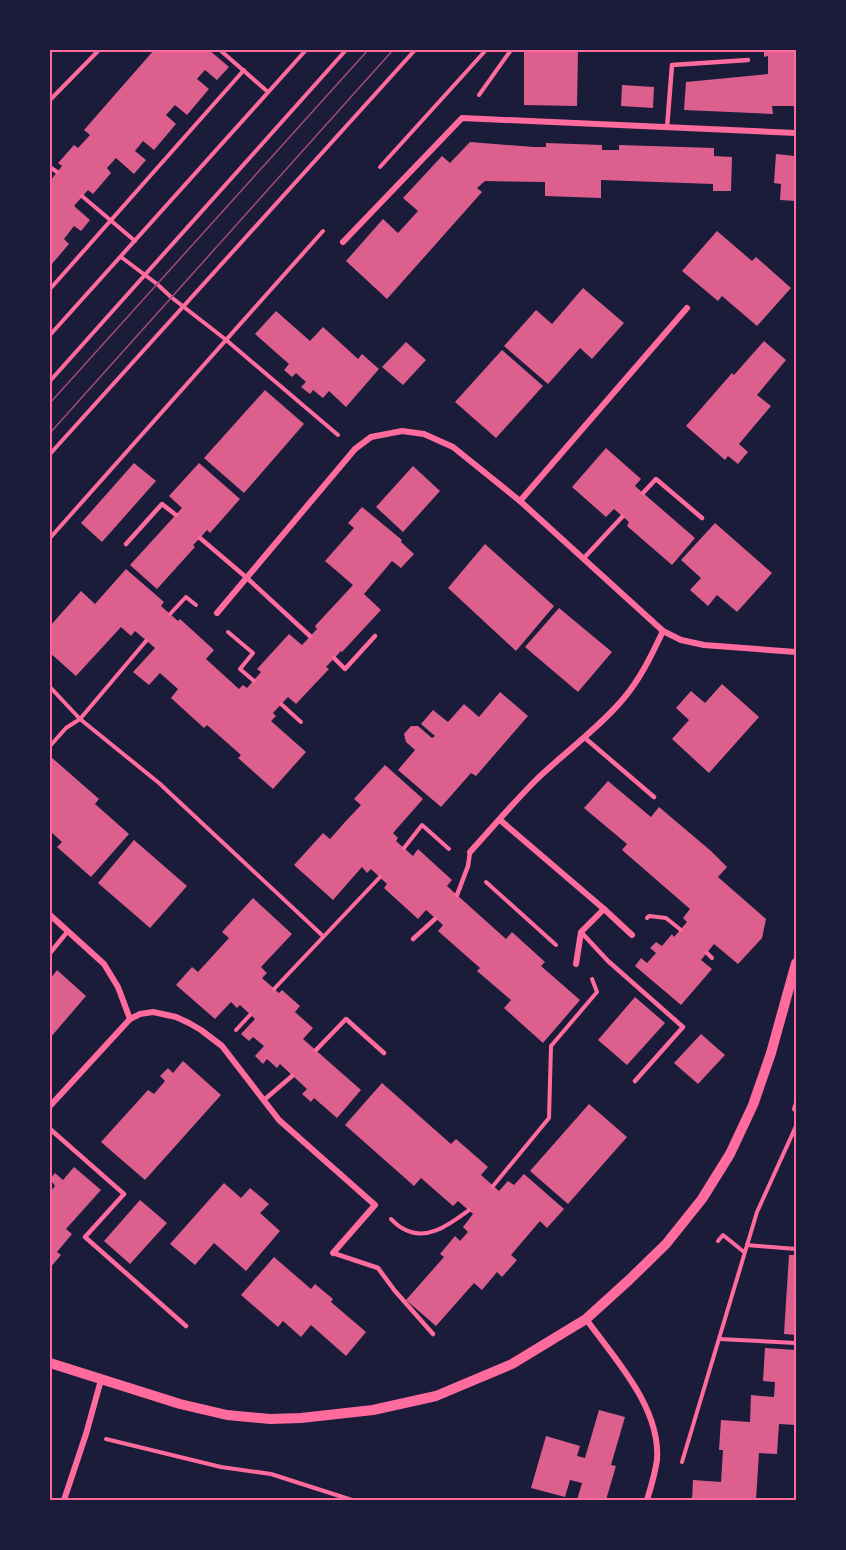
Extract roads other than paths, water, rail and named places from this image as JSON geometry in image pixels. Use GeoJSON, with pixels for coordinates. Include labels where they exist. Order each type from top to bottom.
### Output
{"type":"FeatureCollection","features":[{"type":"Feature","properties":{"kind":"street"},"geometry":{"type":"LineString","coordinates":[[343,242],[462,118],[796,133]]}},
{"type":"Feature","properties":{"kind":"street"},"geometry":{"type":"LineString","coordinates":[[520,501],[687,308]]}},
{"type":"Feature","properties":{"kind":"street"},"geometry":{"type":"LineString","coordinates":[[217,613],[355,449],[371,437],[402,431],[424,434],[453,447],[520,501],[663,631],[681,640],[704,645],[796,652]]}},
{"type":"Feature","properties":{"kind":"street"},"geometry":{"type":"LineString","coordinates":[[470,852],[535,781],[585,738],[626,696],[643,670],[663,631]]}},
{"type":"Feature","properties":{"kind":"street"},"geometry":{"type":"LineString","coordinates":[[500,820],[632,935]]}},
{"type":"Feature","properties":{"kind":"street"},"geometry":{"type":"LineString","coordinates":[[576,964],[581,932],[604,909]]}},
{"type":"Feature","properties":{"kind":"street"},"geometry":{"type":"LineString","coordinates":[[50,915],[104,964],[118,987],[130,1019]]}},
{"type":"Feature","properties":{"kind":"street"},"geometry":{"type":"LineString","coordinates":[[50,1364],[180,1404],[227,1415],[270,1419],[373,1410],[436,1396],[512,1364],[586,1319],[666,1244],[702,1199],[730,1154],[753,1105],[771,1053],[796,963]]}},
{"type":"Feature","properties":{"kind":"street"},"geometry":{"type":"LineString","coordinates":[[50,1106],[130,1019],[140,1014],[153,1012],[176,1017],[189,1023],[222,1046],[279,1120],[375,1206],[333,1253]]}},
{"type":"Feature","properties":{"kind":"street"},"geometry":{"type":"LineString","coordinates":[[586,1319],[628,1377],[649,1413],[657,1458],[647,1500]]}},
{"type":"Feature","properties":{"kind":"street"},"geometry":{"type":"LineString","coordinates":[[64,1500],[101,1380]]}},
{"type":"Feature","properties":{"kind":"lane"},"geometry":{"type":"LineString","coordinates":[[667,128],[672,64],[748,60]]}},
{"type":"Feature","properties":{"kind":"lane"},"geometry":{"type":"LineString","coordinates":[[643,493],[656,479],[702,518]]}},
{"type":"Feature","properties":{"kind":"lane"},"geometry":{"type":"LineString","coordinates":[[126,544],[162,504],[176,515]]}},
{"type":"Feature","properties":{"kind":"lane"},"geometry":{"type":"LineString","coordinates":[[583,559],[622,517]]}},
{"type":"Feature","properties":{"kind":"lane"},"geometry":{"type":"LineString","coordinates":[[200,538],[310,636]]}},
{"type":"Feature","properties":{"kind":"lane"},"geometry":{"type":"LineString","coordinates":[[334,658],[345,669],[375,636]]}},
{"type":"Feature","properties":{"kind":"lane"},"geometry":{"type":"LineString","coordinates":[[585,738],[654,797]]}},
{"type":"Feature","properties":{"kind":"lane"},"geometry":{"type":"LineString","coordinates":[[458,895],[468,866],[470,852]]}},
{"type":"Feature","properties":{"kind":"lane"},"geometry":{"type":"LineString","coordinates":[[413,939],[435,919]]}},
{"type":"Feature","properties":{"kind":"lane"},"geometry":{"type":"LineString","coordinates":[[50,952],[68,931]]}},
{"type":"Feature","properties":{"kind":"lane"},"geometry":{"type":"LineString","coordinates":[[581,932],[608,961],[683,1028],[635,1081]]}},
{"type":"Feature","properties":{"kind":"lane"},"geometry":{"type":"LineString","coordinates":[[316,1050],[346,1019],[384,1053]]}},
{"type":"Feature","properties":{"kind":"lane"},"geometry":{"type":"LineString","coordinates":[[264,1100],[292,1076]]}},
{"type":"Feature","properties":{"kind":"lane"},"geometry":{"type":"LineString","coordinates":[[50,1129],[124,1194],[85,1237],[186,1326]]}},
{"type":"Feature","properties":{"kind":"lane"},"geometry":{"type":"LineString","coordinates":[[333,1253],[378,1268],[395,1292],[433,1334]]}},
{"type":"Feature","properties":{"kind":"tram line"},"geometry":{"type":"LineString","coordinates":[[50,403],[368,50]]}},
{"type":"Feature","properties":{"kind":"tram line"},"geometry":{"type":"LineString","coordinates":[[50,433],[393,50]]}}]}
